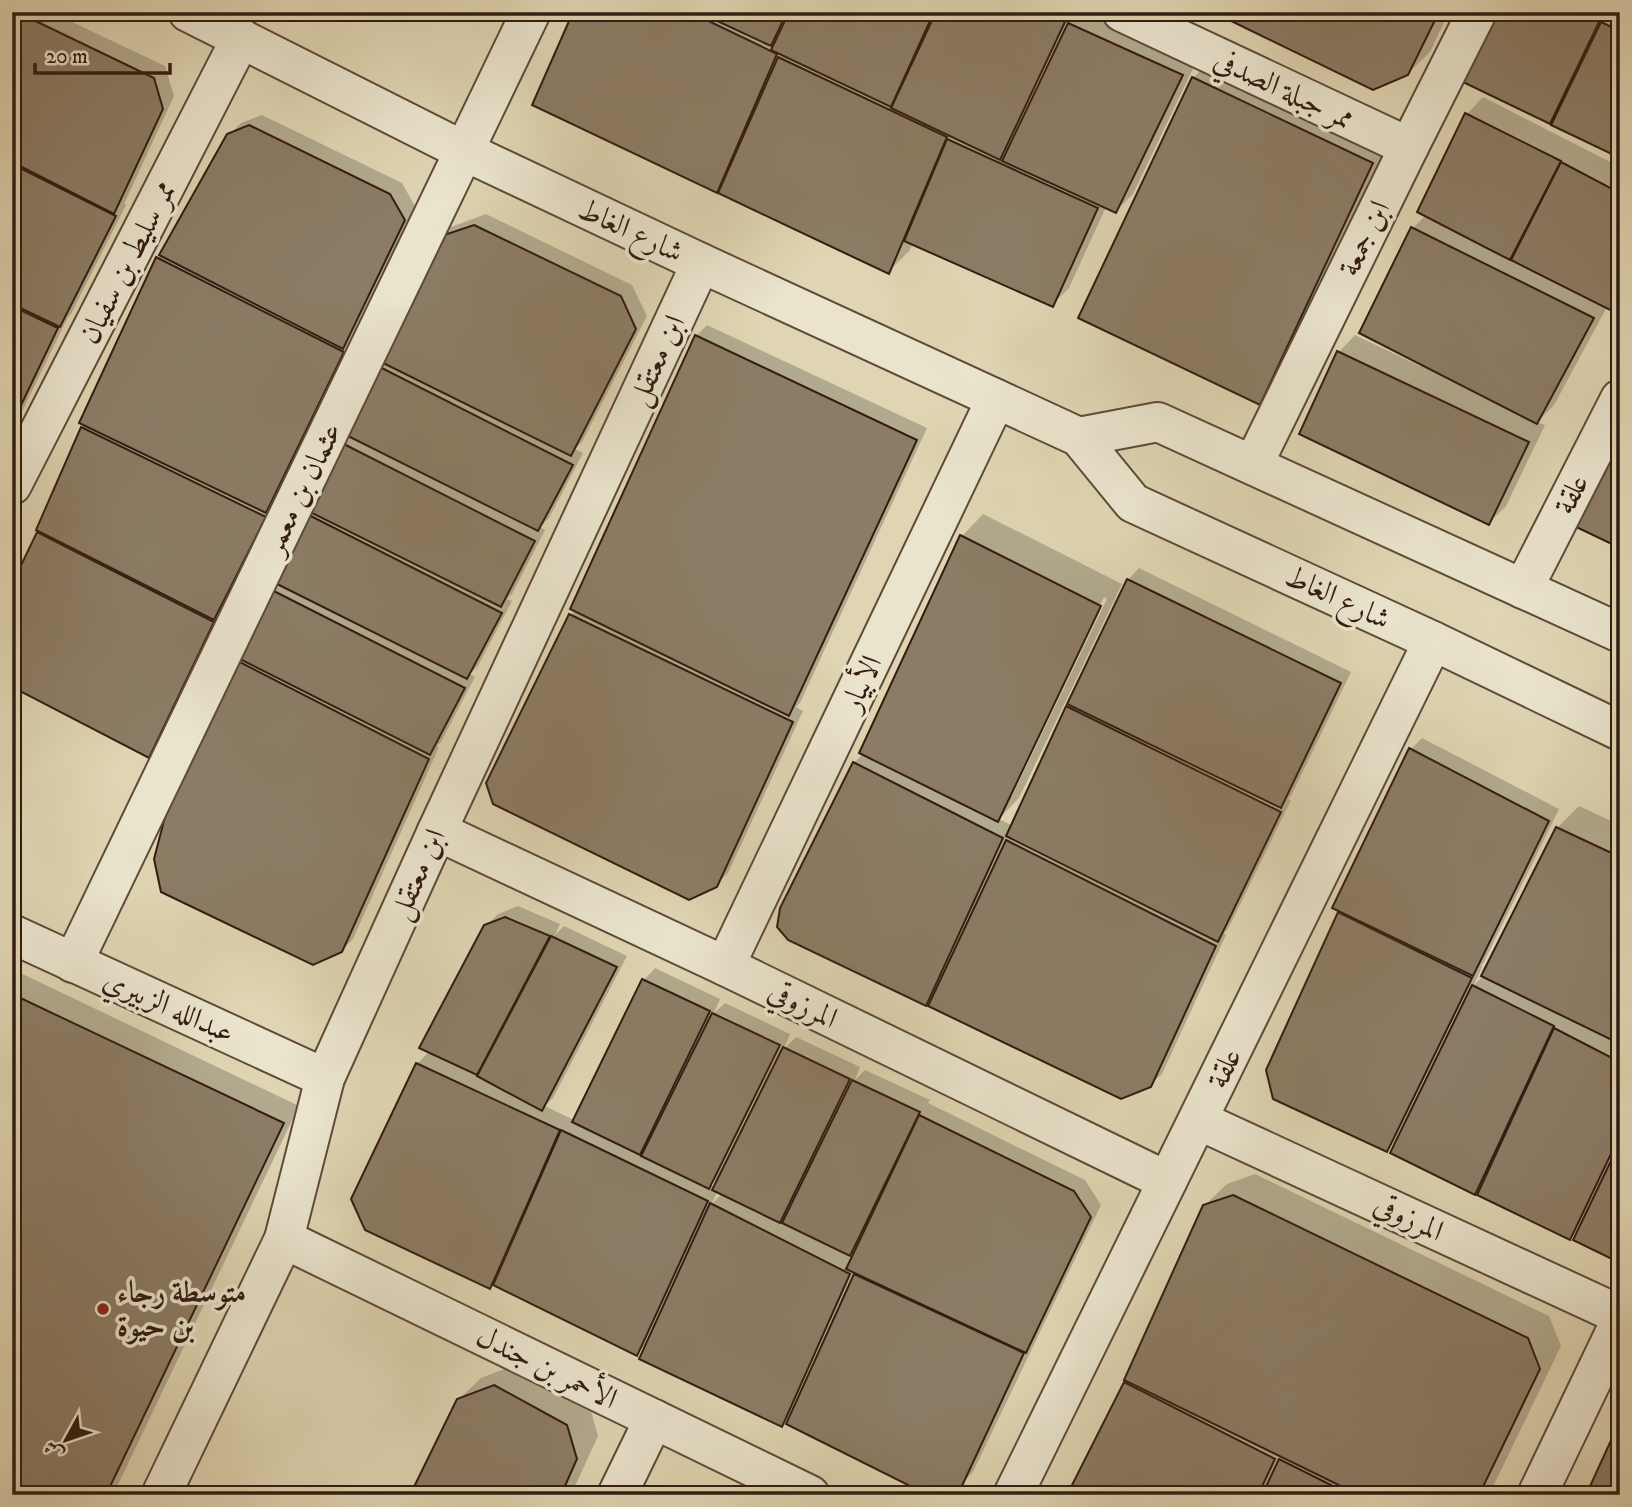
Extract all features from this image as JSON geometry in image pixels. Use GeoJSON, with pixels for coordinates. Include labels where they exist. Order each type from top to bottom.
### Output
{"type":"FeatureCollection","features":[{"type":"Feature","properties":{"kind":"street","name":"شارع الغاط"},"geometry":{"type":"LineString","coordinates":[[188,12],[464,151],[1079,437],[1133,503],[1433,641],[1620,731]]}},
{"type":"Feature","properties":{"kind":"street","name":"عثمان بن معمر"},"geometry":{"type":"LineString","coordinates":[[73,963],[531,12]]}},
{"type":"Feature","properties":{"kind":"street","name":"ممر جبلة الصدفي"},"geometry":{"type":"LineString","coordinates":[[1122,12],[1409,147]]}},
{"type":"Feature","properties":{"kind":"street","name":"ابن جمعة"},"geometry":{"type":"LineString","coordinates":[[1253,465],[1477,12]]}},
{"type":"Feature","properties":{"kind":"street","name":"ممر سليط بن سفيان"},"geometry":{"type":"LineString","coordinates":[[12,485],[241,38]]}},
{"type":"Feature","properties":{"kind":"street","name":"ابن معتقل"},"geometry":{"type":"LineString","coordinates":[[161,1495],[284,1239],[326,1078],[437,831],[701,263]]}},
{"type":"Feature","properties":{"kind":"street","name":"الأبيار"},"geometry":{"type":"LineString","coordinates":[[725,966],[996,399]]}},
{"type":"Feature","properties":{"kind":"street","name":"علقة"},"geometry":{"type":"LineString","coordinates":[[1523,589],[1620,399]]}},
{"type":"Feature","properties":{"kind":"street"},"geometry":{"type":"LineString","coordinates":[[1079,437],[1158,422],[1620,633]]}},
{"type":"Feature","properties":{"kind":"street","name":"علقة"},"geometry":{"type":"LineString","coordinates":[[1013,1495],[1433,641]]}},
{"type":"Feature","properties":{"kind":"street","name":"المرزوقي"},"geometry":{"type":"LineString","coordinates":[[437,831],[725,966],[1167,1181]]}},
{"type":"Feature","properties":{"kind":"street","name":"عبدالله الزبيري"},"geometry":{"type":"LineString","coordinates":[[12,934],[326,1078]]}},
{"type":"Feature","properties":{"kind":"street","name":"المرزوقي"},"geometry":{"type":"LineString","coordinates":[[1198,1120],[1620,1315]]}},
{"type":"Feature","properties":{"kind":"street","name":"الأحمر بن جندل"},"geometry":{"type":"LineString","coordinates":[[284,1239],[810,1495]]}},
{"type":"Feature","properties":{"kind":"street"},"geometry":{"type":"LineString","coordinates":[[1537,1495],[1620,1322]]}},
{"type":"Feature","properties":{"kind":"street"},"geometry":{"type":"LineString","coordinates":[[617,1495],[654,1419]]}},
{"type":"Feature","properties":{"kind":"building"},"geometry":{"type":"Polygon","coordinates":[[[573,12],[690,12],[777,54],[717,193],[532,105],[573,12]]]}},
{"type":"Feature","properties":{"kind":"building"},"geometry":{"type":"Polygon","coordinates":[[[698,12],[787,12],[771,46],[698,12]]]}},
{"type":"Feature","properties":{"kind":"building"},"geometry":{"type":"Polygon","coordinates":[[[789,12],[934,12],[891,107],[771,50],[789,12]]]}},
{"type":"Feature","properties":{"kind":"building"},"geometry":{"type":"Polygon","coordinates":[[[936,12],[1045,12],[1065,22],[1000,160],[891,108],[936,12]]]}},
{"type":"Feature","properties":{"kind":"building"},"geometry":{"type":"Polygon","coordinates":[[[1228,12],[1439,12],[1408,75],[1373,90],[1225,18],[1228,12]]]}},
{"type":"Feature","properties":{"kind":"building"},"geometry":{"type":"Polygon","coordinates":[[[1499,12],[1583,12],[1600,20],[1550,124],[1463,82],[1499,12]]]}},
{"type":"Feature","properties":{"kind":"building"},"geometry":{"type":"Polygon","coordinates":[[[19,13],[154,78],[163,109],[114,214],[12,162],[12,27],[19,13]]]}},
{"type":"Feature","properties":{"kind":"building"},"geometry":{"type":"Polygon","coordinates":[[[1601,22],[1620,31],[1620,158],[1551,125],[1601,22]]]}},
{"type":"Feature","properties":{"kind":"building"},"geometry":{"type":"Polygon","coordinates":[[[1068,23],[1183,75],[1116,213],[1002,161],[1068,23]]]}},
{"type":"Feature","properties":{"kind":"building"},"geometry":{"type":"Polygon","coordinates":[[[778,57],[947,137],[889,274],[718,193],[778,57]]]}},
{"type":"Feature","properties":{"kind":"building"},"geometry":{"type":"Polygon","coordinates":[[[1192,77],[1373,163],[1260,405],[1078,318],[1192,77]]]}},
{"type":"Feature","properties":{"kind":"building"},"geometry":{"type":"Polygon","coordinates":[[[1465,113],[1561,161],[1510,260],[1417,212],[1465,113]]]}},
{"type":"Feature","properties":{"kind":"building"},"geometry":{"type":"Polygon","coordinates":[[[249,125],[390,194],[405,220],[343,349],[159,255],[227,134],[249,125]]]}},
{"type":"Feature","properties":{"kind":"building"},"geometry":{"type":"Polygon","coordinates":[[[947,139],[1098,208],[1053,307],[904,241],[947,139]]]}},
{"type":"Feature","properties":{"kind":"building"},"geometry":{"type":"Polygon","coordinates":[[[1561,162],[1620,193],[1620,315],[1511,260],[1561,162]]]}},
{"type":"Feature","properties":{"kind":"building"},"geometry":{"type":"Polygon","coordinates":[[[12,164],[116,216],[60,327],[12,304],[12,164]]]}},
{"type":"Feature","properties":{"kind":"building"},"geometry":{"type":"Polygon","coordinates":[[[474,225],[621,296],[636,329],[571,456],[375,359],[438,237],[474,225]]]}},
{"type":"Feature","properties":{"kind":"building"},"geometry":{"type":"Polygon","coordinates":[[[1411,227],[1594,318],[1537,424],[1359,333],[1411,227]]]}},
{"type":"Feature","properties":{"kind":"building"},"geometry":{"type":"Polygon","coordinates":[[[156,257],[344,352],[266,513],[79,423],[156,257]]]}},
{"type":"Feature","properties":{"kind":"building"},"geometry":{"type":"Polygon","coordinates":[[[12,306],[58,328],[12,424],[12,306]]]}},
{"type":"Feature","properties":{"kind":"building"},"geometry":{"type":"Polygon","coordinates":[[[695,335],[917,440],[789,716],[570,609],[695,335]]]}},
{"type":"Feature","properties":{"kind":"building"},"geometry":{"type":"Polygon","coordinates":[[[1337,351],[1529,442],[1489,525],[1299,434],[1337,351]]]}},
{"type":"Feature","properties":{"kind":"building"},"geometry":{"type":"Polygon","coordinates":[[[368,361],[573,465],[538,531],[336,430],[368,361]]]}},
{"type":"Feature","properties":{"kind":"building"},"geometry":{"type":"Polygon","coordinates":[[[81,427],[266,517],[214,620],[36,530],[81,427]]]}},
{"type":"Feature","properties":{"kind":"building"},"geometry":{"type":"Polygon","coordinates":[[[1620,434],[1620,548],[1572,525],[1620,434]]]}},
{"type":"Feature","properties":{"kind":"building"},"geometry":{"type":"Polygon","coordinates":[[[330,437],[535,541],[501,607],[298,506],[330,437]]]}},
{"type":"Feature","properties":{"kind":"building"},"geometry":{"type":"Polygon","coordinates":[[[297,509],[502,613],[467,679],[265,578],[297,509]]]}},
{"type":"Feature","properties":{"kind":"building"},"geometry":{"type":"Polygon","coordinates":[[[37,532],[214,622],[149,758],[12,687],[12,584],[37,532]]]}},
{"type":"Feature","properties":{"kind":"building"},"geometry":{"type":"Polygon","coordinates":[[[960,535],[1101,606],[998,822],[859,753],[960,535]]]}},
{"type":"Feature","properties":{"kind":"building"},"geometry":{"type":"Polygon","coordinates":[[[1127,579],[1341,683],[1281,808],[1067,704],[1127,579]]]}},
{"type":"Feature","properties":{"kind":"building"},"geometry":{"type":"Polygon","coordinates":[[[260,584],[465,688],[430,755],[228,653],[260,584]]]}},
{"type":"Feature","properties":{"kind":"building"},"geometry":{"type":"Polygon","coordinates":[[[569,614],[793,722],[717,887],[689,900],[493,804],[486,783],[569,614]]]}},
{"type":"Feature","properties":{"kind":"building"},"geometry":{"type":"Polygon","coordinates":[[[230,657],[429,759],[342,952],[313,965],[161,892],[154,859],[174,782],[230,657]]]}},
{"type":"Feature","properties":{"kind":"building"},"geometry":{"type":"Polygon","coordinates":[[[1066,706],[1281,812],[1218,942],[1006,836],[1066,706]]]}},
{"type":"Feature","properties":{"kind":"building"},"geometry":{"type":"Polygon","coordinates":[[[1409,748],[1549,821],[1473,976],[1332,908],[1409,748]]]}},
{"type":"Feature","properties":{"kind":"building"},"geometry":{"type":"Polygon","coordinates":[[[853,762],[1003,838],[926,1006],[788,940],[777,927],[780,908],[853,762]]]}},
{"type":"Feature","properties":{"kind":"building"},"geometry":{"type":"Polygon","coordinates":[[[1556,827],[1620,857],[1620,1044],[1481,976],[1556,827]]]}},
{"type":"Feature","properties":{"kind":"building"},"geometry":{"type":"Polygon","coordinates":[[[1006,840],[1216,946],[1151,1087],[1121,1099],[928,1006],[1006,840]]]}},
{"type":"Feature","properties":{"kind":"building"},"geometry":{"type":"Polygon","coordinates":[[[1338,912],[1472,978],[1387,1152],[1273,1099],[1266,1070],[1338,912]]]}},
{"type":"Feature","properties":{"kind":"building"},"geometry":{"type":"Polygon","coordinates":[[[505,917],[550,936],[477,1075],[419,1048],[484,925],[505,917]]]}},
{"type":"Feature","properties":{"kind":"building"},"geometry":{"type":"Polygon","coordinates":[[[551,936],[617,967],[542,1111],[477,1076],[551,936]]]}},
{"type":"Feature","properties":{"kind":"building"},"geometry":{"type":"Polygon","coordinates":[[[642,979],[710,1011],[640,1155],[572,1122],[642,979]]]}},
{"type":"Feature","properties":{"kind":"building"},"geometry":{"type":"Polygon","coordinates":[[[1472,985],[1554,1026],[1475,1195],[1390,1153],[1472,985]]]}},
{"type":"Feature","properties":{"kind":"building","name":"متوسطة رجاء بن حيوة"},"geometry":{"type":"Polygon","coordinates":[[[12,994],[284,1123],[106,1495],[12,1495],[12,994]]]}},
{"type":"Feature","properties":{"kind":"building"},"geometry":{"type":"Polygon","coordinates":[[[712,1013],[780,1045],[709,1189],[641,1156],[712,1013]]]}},
{"type":"Feature","properties":{"kind":"building"},"geometry":{"type":"Polygon","coordinates":[[[1554,1028],[1620,1062],[1620,1135],[1570,1240],[1477,1195],[1554,1028]]]}},
{"type":"Feature","properties":{"kind":"building"},"geometry":{"type":"Polygon","coordinates":[[[783,1047],[850,1079],[780,1223],[712,1190],[783,1047]]]}},
{"type":"Feature","properties":{"kind":"building"},"geometry":{"type":"Polygon","coordinates":[[[416,1063],[560,1130],[490,1289],[365,1230],[351,1199],[416,1063]]]}},
{"type":"Feature","properties":{"kind":"building"},"geometry":{"type":"Polygon","coordinates":[[[852,1080],[920,1112],[850,1256],[782,1223],[852,1080]]]}},
{"type":"Feature","properties":{"kind":"building"},"geometry":{"type":"Polygon","coordinates":[[[919,1115],[1074,1191],[1091,1217],[1026,1353],[846,1269],[919,1115]]]}},
{"type":"Feature","properties":{"kind":"building"},"geometry":{"type":"Polygon","coordinates":[[[561,1130],[708,1201],[637,1356],[493,1285],[561,1130]]]}},
{"type":"Feature","properties":{"kind":"building"},"geometry":{"type":"Polygon","coordinates":[[[1620,1142],[1620,1263],[1573,1240],[1620,1142]]]}},
{"type":"Feature","properties":{"kind":"building"},"geometry":{"type":"Polygon","coordinates":[[[1233,1195],[1528,1338],[1540,1369],[1479,1495],[1359,1495],[1124,1380],[1203,1205],[1233,1195]]]}},
{"type":"Feature","properties":{"kind":"building"},"geometry":{"type":"Polygon","coordinates":[[[710,1203],[850,1274],[782,1427],[639,1359],[710,1203]]]}},
{"type":"Feature","properties":{"kind":"building"},"geometry":{"type":"Polygon","coordinates":[[[854,1274],[1024,1353],[962,1486],[939,1495],[928,1495],[786,1424],[854,1274]]]}},
{"type":"Feature","properties":{"kind":"building"},"geometry":{"type":"Polygon","coordinates":[[[1124,1382],[1275,1459],[1258,1495],[1067,1495],[1124,1382]]]}},
{"type":"Feature","properties":{"kind":"building"},"geometry":{"type":"Polygon","coordinates":[[[494,1385],[567,1425],[577,1459],[561,1495],[410,1495],[457,1399],[494,1385]]]}},
{"type":"Feature","properties":{"kind":"building"},"geometry":{"type":"Polygon","coordinates":[[[1620,1422],[1620,1495],[1586,1495],[1618,1425],[1620,1422]]]}},
{"type":"Feature","properties":{"kind":"building"},"geometry":{"type":"Polygon","coordinates":[[[1279,1459],[1351,1495],[1262,1495],[1279,1459]]]}},
{"type":"Feature","properties":{"kind":"place","name":"متوسطة رجاء بن حيوة"},"geometry":{"type":"Point","coordinates":[103,1309]}}]}
